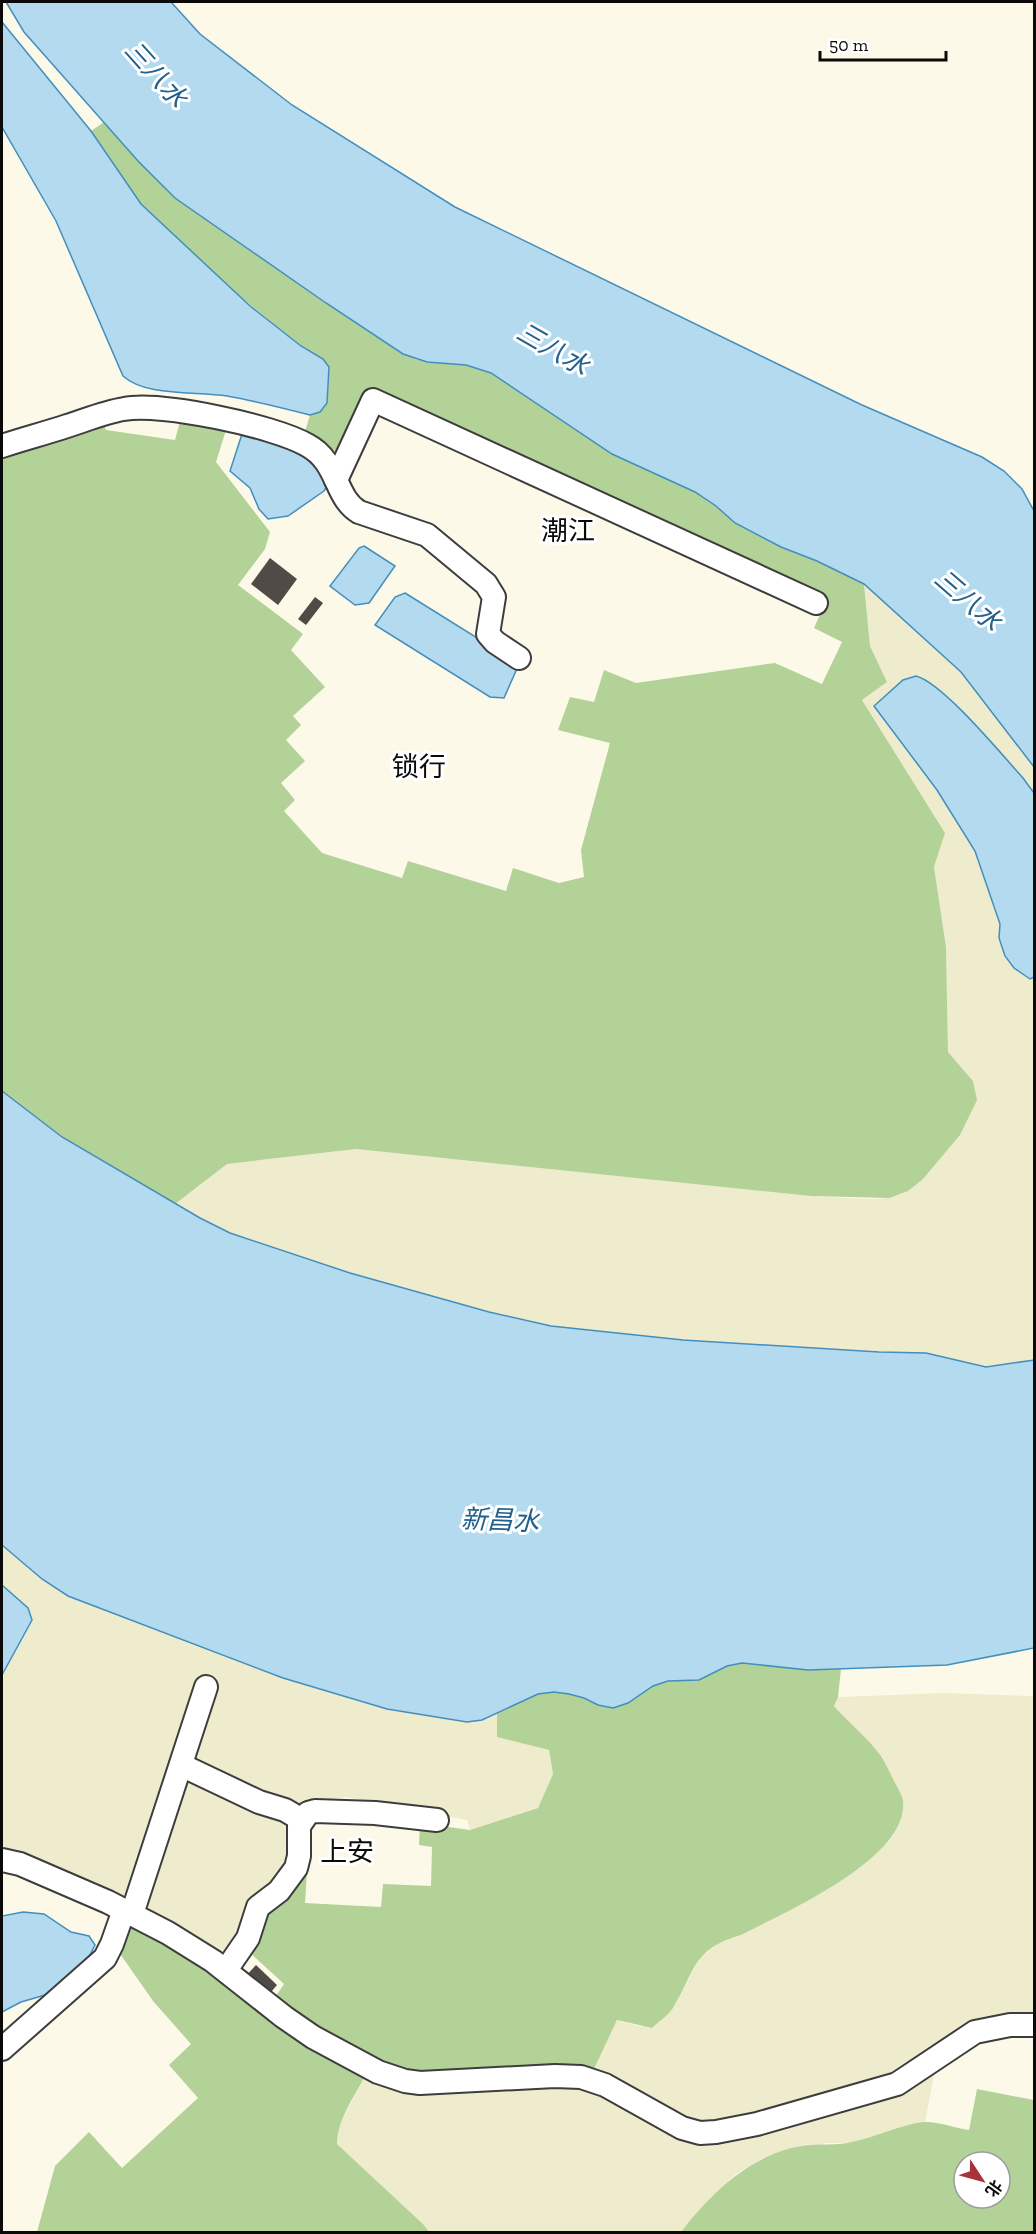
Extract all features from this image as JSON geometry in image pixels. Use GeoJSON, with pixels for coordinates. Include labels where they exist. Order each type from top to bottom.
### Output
{"type":"FeatureCollection","features":[{"type":"Feature","properties":{"kind":"street"},"geometry":{"type":"LineString","coordinates":[[336,480],[373,400],[816,603]]}},
{"type":"Feature","properties":{"kind":"street"},"geometry":{"type":"LineString","coordinates":[[2,446],[124,409],[138,407],[264,428],[307,444],[328,462],[347,502],[354,509],[427,535],[486,584],[494,597],[488,634],[495,642],[519,658]]}},
{"type":"Feature","properties":{"kind":"street"},"geometry":{"type":"LineString","coordinates":[[2,2049],[105,1958],[128,1912],[181,1765],[206,1687]]}},
{"type":"Feature","properties":{"kind":"street"},"geometry":{"type":"LineString","coordinates":[[181,1765],[259,1802],[285,1810],[302,1820]]}},
{"type":"Feature","properties":{"kind":"street"},"geometry":{"type":"LineString","coordinates":[[226,1970],[248,1938],[258,1906],[279,1891],[296,1868],[299,1856],[299,1826],[308,1813],[315,1811],[375,1813],[437,1820]]}},
{"type":"Feature","properties":{"kind":"street"},"geometry":{"type":"LineString","coordinates":[[2,1860],[20,1864],[128,1912],[191,1946],[313,2037],[391,2077],[420,2083],[555,2076],[581,2078],[605,2085],[682,2128],[700,2133],[756,2124],[876,2092],[897,2084],[975,2032],[1010,2025],[1035,2025]]}},
{"type":"Feature","properties":{"kind":"shaded area"},"geometry":{"type":"Polygon","coordinates":[[[864,584],[961,672],[1034,767],[1034,1360],[986,1367],[911,1352],[683,1340],[551,1326],[489,1312],[350,1273],[230,1233],[175,1204],[227,1164],[356,1149],[811,1196],[870,1199],[889,1198],[934,1164],[947,1150],[973,1081],[948,1052],[946,947],[934,867],[945,833],[862,700],[887,682],[870,646],[864,584]]]}},
{"type":"Feature","properties":{"kind":"shaded area"},"geometry":{"type":"Polygon","coordinates":[[[2,1545],[42,1579],[283,1678],[387,1709],[466,1722],[482,1720],[497,1713],[498,1737],[549,1750],[553,1774],[538,1808],[470,1830],[467,1820],[345,1797],[302,1804],[294,1861],[225,1962],[2,1854],[2,1545]]]}},
{"type":"Feature","properties":{"kind":"shaded area"},"geometry":{"type":"Polygon","coordinates":[[[943,1693],[1034,1696],[1034,2019],[1004,2019],[887,2082],[702,2128],[594,2069],[617,2020],[642,2027],[673,2008],[700,1957],[723,1940],[741,1935],[881,1756],[834,1706],[838,1697],[943,1693]]]}},
{"type":"Feature","properties":{"kind":"shaded area"},"geometry":{"type":"Polygon","coordinates":[[[935,2070],[925,2122],[850,2143],[825,2143],[763,2158],[736,2174],[681,2232],[429,2232],[337,2144],[342,2120],[366,2074],[580,2083],[680,2133],[935,2070]]]}},
{"type":"Feature","properties":{"kind":"green space"},"geometry":{"type":"Polygon","coordinates":[[[104,122],[175,198],[415,359],[466,365],[491,373],[612,454],[695,492],[781,547],[817,561],[864,584],[870,646],[887,682],[862,700],[945,833],[934,867],[946,947],[948,1052],[973,1081],[977,1100],[960,1135],[923,1179],[908,1191],[889,1198],[811,1196],[356,1149],[227,1164],[175,1204],[62,1137],[2,1091],[2,456],[103,423],[106,430],[175,440],[180,421],[226,430],[216,462],[270,532],[265,549],[238,585],[303,634],[291,650],[325,687],[293,716],[301,725],[286,740],[305,761],[281,783],[295,800],[284,811],[322,853],[402,878],[408,861],[506,891],[513,868],[559,883],[584,877],[581,850],[610,743],[558,730],[570,697],[594,702],[604,670],[636,683],[775,663],[822,684],[842,642],[814,628],[825,603],[373,393],[344,455],[304,435],[310,415],[320,412],[329,367],[323,359],[301,346],[223,283],[141,204],[91,131],[104,122]]]}},
{"type":"Feature","properties":{"kind":"green space"},"geometry":{"type":"Polygon","coordinates":[[[742,1663],[808,1670],[841,1669],[838,1697],[834,1706],[883,1759],[903,1801],[899,1823],[886,1843],[840,1882],[785,1913],[713,1947],[704,1954],[697,1962],[673,2008],[652,2028],[617,2020],[594,2069],[423,2076],[350,2051],[274,1999],[284,1984],[248,1951],[258,1920],[307,1871],[305,1903],[381,1907],[383,1884],[431,1886],[432,1847],[419,1845],[420,1823],[470,1830],[538,1808],[553,1774],[549,1750],[497,1737],[497,1713],[538,1694],[554,1692],[584,1698],[598,1705],[628,1703],[653,1686],[668,1681],[699,1680],[727,1666],[742,1663]]]}},
{"type":"Feature","properties":{"kind":"green space"},"geometry":{"type":"Polygon","coordinates":[[[129,1920],[204,1964],[366,2074],[343,2117],[337,2144],[429,2232],[37,2232],[55,2166],[89,2132],[122,2168],[198,2098],[169,2065],[191,2044],[153,2001],[116,1948],[129,1920]]]}},
{"type":"Feature","properties":{"kind":"green space"},"geometry":{"type":"Polygon","coordinates":[[[977,2089],[1034,2100],[1034,2232],[681,2232],[719,2190],[749,2166],[766,2157],[783,2150],[808,2145],[852,2142],[923,2122],[969,2130],[977,2089]]]}},
{"type":"Feature","properties":{"kind":"water","name":"三八水"},"geometry":{"type":"Polygon","coordinates":[[[6,2],[171,2],[200,34],[292,105],[455,207],[862,405],[982,457],[1004,471],[1022,489],[1034,511],[1034,767],[961,672],[864,584],[817,561],[781,547],[735,523],[695,492],[612,454],[491,373],[466,365],[427,362],[403,354],[175,198],[138,161],[24,32],[6,2]]]}},
{"type":"Feature","properties":{"kind":"water"},"geometry":{"type":"Polygon","coordinates":[[[2,22],[91,131],[141,204],[250,306],[301,346],[323,359],[329,367],[327,403],[320,412],[310,415],[227,396],[158,390],[133,383],[123,376],[56,221],[2,127],[2,22]]]}},
{"type":"Feature","properties":{"kind":"water"},"geometry":{"type":"Polygon","coordinates":[[[255,433],[316,459],[327,486],[324,491],[288,516],[268,519],[259,509],[250,488],[230,471],[242,434],[255,433]]]}},
{"type":"Feature","properties":{"kind":"water"},"geometry":{"type":"Polygon","coordinates":[[[364,546],[395,566],[369,603],[355,605],[330,586],[359,548],[364,546]]]}},
{"type":"Feature","properties":{"kind":"water"},"geometry":{"type":"Polygon","coordinates":[[[405,593],[519,664],[504,698],[490,697],[375,625],[395,597],[405,593]]]}},
{"type":"Feature","properties":{"kind":"water"},"geometry":{"type":"Polygon","coordinates":[[[916,676],[927,681],[956,705],[1001,753],[1034,793],[1034,977],[1030,979],[1014,968],[1005,956],[999,938],[1000,924],[975,851],[937,790],[874,706],[903,680],[916,676]]]}},
{"type":"Feature","properties":{"kind":"water","name":"新昌水"},"geometry":{"type":"Polygon","coordinates":[[[2,1091],[62,1137],[200,1218],[230,1233],[350,1273],[489,1312],[551,1326],[683,1340],[926,1353],[986,1367],[1034,1360],[1034,1648],[947,1665],[808,1670],[742,1663],[727,1666],[699,1680],[668,1681],[653,1686],[628,1703],[613,1708],[598,1705],[584,1698],[554,1692],[538,1694],[482,1720],[467,1722],[387,1709],[283,1678],[68,1596],[42,1579],[2,1545],[2,1091]]]}},
{"type":"Feature","properties":{"kind":"water"},"geometry":{"type":"Polygon","coordinates":[[[2,1585],[28,1608],[32,1620],[2,1675],[2,1585]]]}},
{"type":"Feature","properties":{"kind":"water"},"geometry":{"type":"Polygon","coordinates":[[[23,1912],[44,1914],[71,1932],[89,1936],[95,1945],[88,1959],[52,1993],[21,2002],[2,2012],[2,1916],[23,1912]]]}},
{"type":"Feature","properties":{"kind":"building"},"geometry":{"type":"Polygon","coordinates":[[[270,558],[297,579],[278,605],[251,584],[270,558]]]}},
{"type":"Feature","properties":{"kind":"building"},"geometry":{"type":"Polygon","coordinates":[[[315,597],[323,603],[306,625],[298,619],[315,597]]]}},
{"type":"Feature","properties":{"kind":"building"},"geometry":{"type":"Polygon","coordinates":[[[256,1965],[277,1985],[266,1998],[244,1978],[256,1965]]]}},
{"type":"Feature","properties":{"kind":"district","name":"潮江"},"geometry":{"type":"Point","coordinates":[568,531]}},
{"type":"Feature","properties":{"kind":"district","name":"锁行"},"geometry":{"type":"Point","coordinates":[419,767]}},
{"type":"Feature","properties":{"kind":"district","name":"上安"},"geometry":{"type":"Point","coordinates":[347,1852]}}]}
